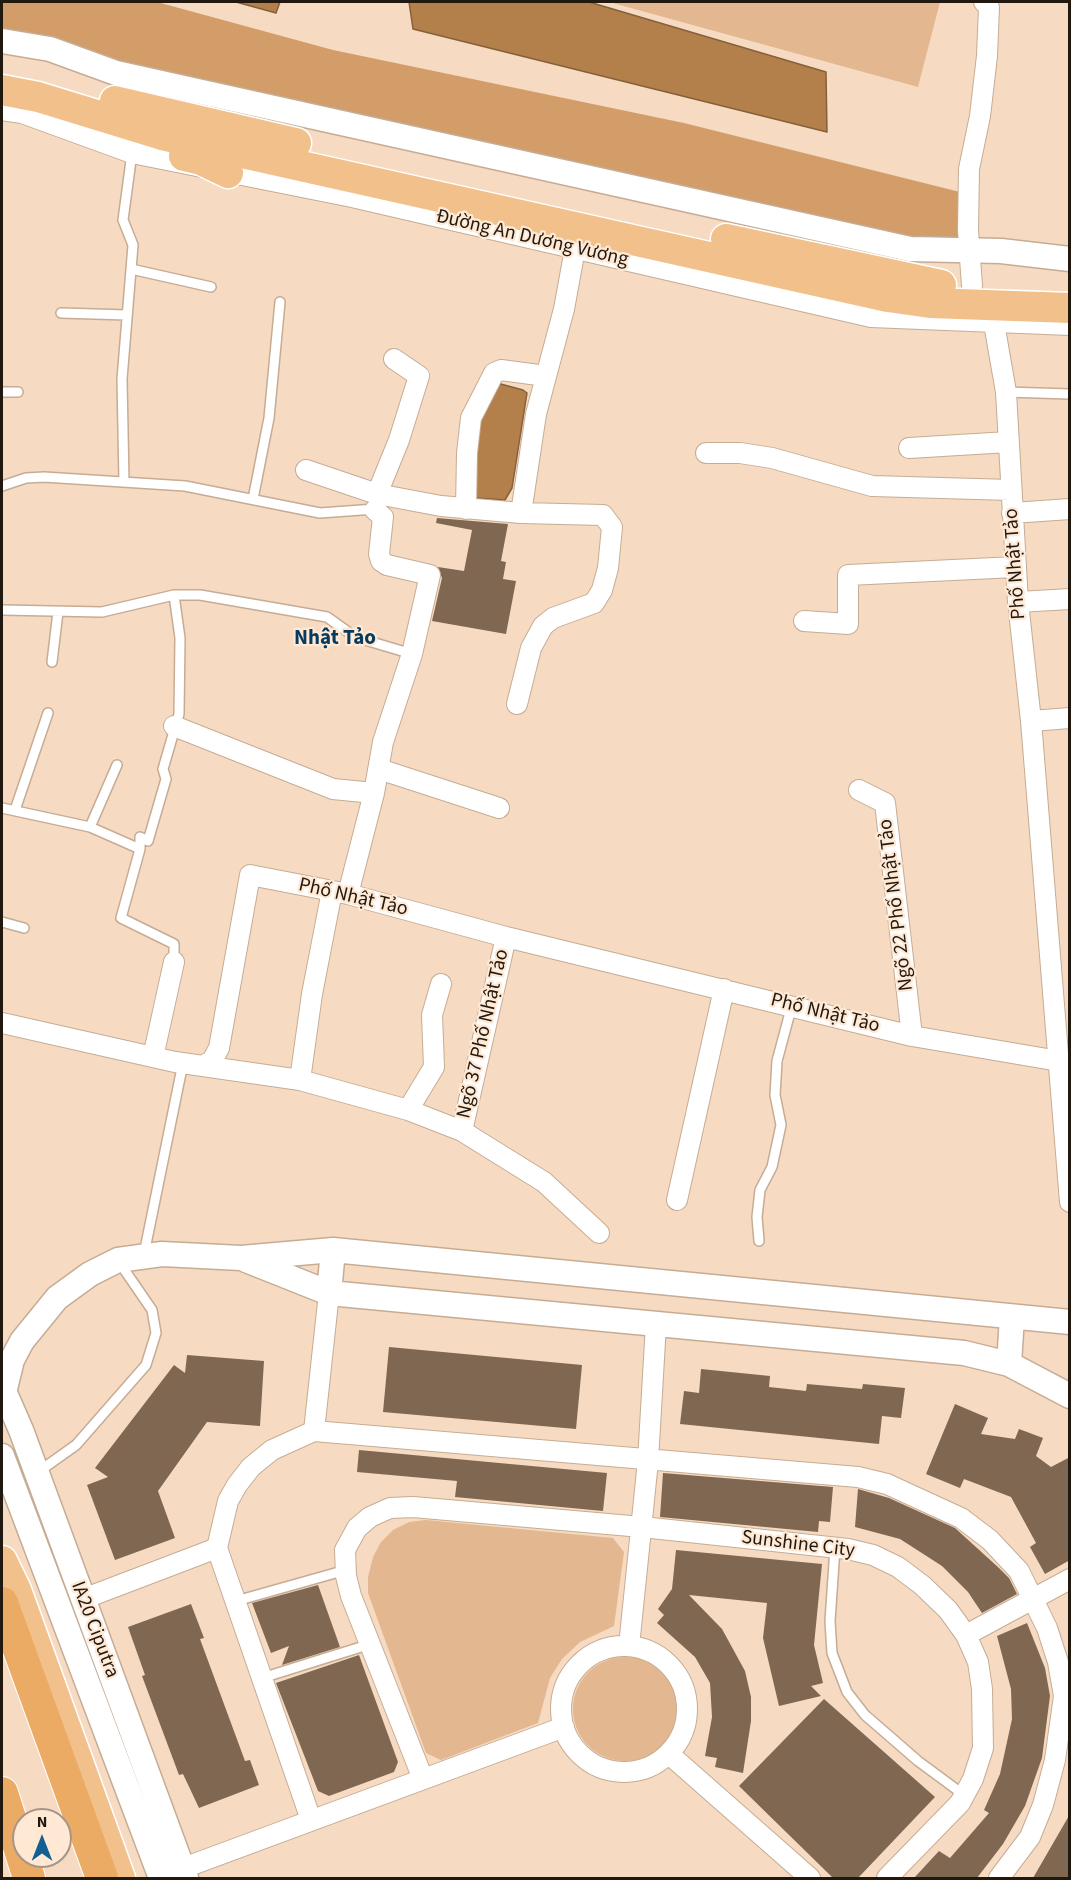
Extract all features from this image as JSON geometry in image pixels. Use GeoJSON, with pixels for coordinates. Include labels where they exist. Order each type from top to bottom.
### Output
{"type":"FeatureCollection","features":[{"type":"Feature","properties":{"kind":"highway"},"geometry":{"type":"LineString","coordinates":[[2,1603],[102,1878]]}},
{"type":"Feature","properties":{"kind":"highway"},"geometry":{"type":"LineString","coordinates":[[2,1793],[29,1878]]}},
{"type":"Feature","properties":{"kind":"main road","name":"Đường An Dương Vương"},"geometry":{"type":"LineString","coordinates":[[2,70],[44,78],[140,108],[860,269],[941,285],[986,305],[1070,287]]}},
{"type":"Feature","properties":{"kind":"main road","name":"Đường An Dương Vương"},"geometry":{"type":"LineString","coordinates":[[2,90],[38,96],[162,135],[888,297],[930,303],[1070,308]]}},
{"type":"Feature","properties":{"kind":"main road"},"geometry":{"type":"LineString","coordinates":[[58,104],[84,125],[101,133],[201,160],[228,173]]}},
{"type":"Feature","properties":{"kind":"main road"},"geometry":{"type":"LineString","coordinates":[[2,1562],[16,1590],[120,1878]]}},
{"type":"Feature","properties":{"kind":"street","name":"Phố Nhật Tảo"},"geometry":{"type":"LineString","coordinates":[[204,1065],[212,1061],[219,1048],[250,876],[340,893],[506,937],[912,1036],[1059,1061],[1031,721],[1018,602],[1006,392],[986,305],[969,250],[969,169],[980,116],[989,3]]}},
{"type":"Feature","properties":{"kind":"street"},"geometry":{"type":"LineString","coordinates":[[2,40],[50,49],[116,73],[899,246],[1070,259]]}},
{"type":"Feature","properties":{"kind":"street","name":"Đường An Dương Vương"},"geometry":{"type":"LineString","coordinates":[[2,110],[22,113],[132,153],[352,197],[871,317],[986,305],[1070,326]]}},
{"type":"Feature","properties":{"kind":"street"},"geometry":{"type":"LineString","coordinates":[[521,513],[537,414],[564,309],[575,249]]}},
{"type":"Feature","properties":{"kind":"street"},"geometry":{"type":"LineString","coordinates":[[300,1080],[312,994],[340,893],[374,793],[383,742],[412,654],[430,575],[387,565],[381,561],[379,554],[383,517],[376,502],[419,376],[394,359]]}},
{"type":"Feature","properties":{"kind":"street"},"geometry":{"type":"LineString","coordinates":[[466,509],[467,453],[471,418],[494,373],[501,370],[546,376]]}},
{"type":"Feature","properties":{"kind":"street"},"geometry":{"type":"LineString","coordinates":[[909,448],[1008,442]]}},
{"type":"Feature","properties":{"kind":"street"},"geometry":{"type":"LineString","coordinates":[[706,453],[740,453],[772,458],[872,486],[1011,490]]}},
{"type":"Feature","properties":{"kind":"street"},"geometry":{"type":"LineString","coordinates":[[306,470],[376,502],[521,513],[603,515],[609,519],[612,527],[608,568],[602,590],[594,603],[553,618],[543,626],[531,648],[517,705]]}},
{"type":"Feature","properties":{"kind":"street"},"geometry":{"type":"LineString","coordinates":[[1012,513],[1070,509]]}},
{"type":"Feature","properties":{"kind":"street"},"geometry":{"type":"LineString","coordinates":[[804,621],[848,624],[848,575],[1016,567]]}},
{"type":"Feature","properties":{"kind":"street"},"geometry":{"type":"LineString","coordinates":[[1018,602],[1070,599]]}},
{"type":"Feature","properties":{"kind":"street"},"geometry":{"type":"LineString","coordinates":[[1031,721],[1070,718]]}},
{"type":"Feature","properties":{"kind":"street"},"geometry":{"type":"LineString","coordinates":[[174,726],[333,789],[374,793]]}},
{"type":"Feature","properties":{"kind":"street"},"geometry":{"type":"LineString","coordinates":[[379,769],[499,808]]}},
{"type":"Feature","properties":{"kind":"street","name":"Ngõ 22 Phố Nhật Tảo"},"geometry":{"type":"LineString","coordinates":[[859,790],[885,803],[912,1036]]}},
{"type":"Feature","properties":{"kind":"street","name":"Ngõ 37 Phố Nhật Tảo"},"geometry":{"type":"LineString","coordinates":[[462,1131],[506,937]]}},
{"type":"Feature","properties":{"kind":"street"},"geometry":{"type":"LineString","coordinates":[[153,1057],[174,962]]}},
{"type":"Feature","properties":{"kind":"street"},"geometry":{"type":"LineString","coordinates":[[408,1110],[434,1067],[432,1015],[441,984]]}},
{"type":"Feature","properties":{"kind":"street"},"geometry":{"type":"LineString","coordinates":[[677,1200],[724,989]]}},
{"type":"Feature","properties":{"kind":"street"},"geometry":{"type":"LineString","coordinates":[[2,1023],[183,1063],[300,1080],[408,1110],[462,1131],[544,1182],[599,1233]]}},
{"type":"Feature","properties":{"kind":"street"},"geometry":{"type":"LineString","coordinates":[[1059,1061],[1070,1202]]}},
{"type":"Feature","properties":{"kind":"street"},"geometry":{"type":"LineString","coordinates":[[314,1431],[333,1250]]}},
{"type":"Feature","properties":{"kind":"street"},"geometry":{"type":"LineString","coordinates":[[2,1396],[12,1360],[22,1341],[57,1298],[90,1274],[118,1260],[162,1254],[241,1258],[333,1250],[1070,1322]]}},
{"type":"Feature","properties":{"kind":"street"},"geometry":{"type":"LineString","coordinates":[[241,1258],[329,1293],[964,1353],[1009,1364],[1070,1396]]}},
{"type":"Feature","properties":{"kind":"street"},"geometry":{"type":"LineString","coordinates":[[1009,1364],[1012,1317]]}},
{"type":"Feature","properties":{"kind":"street"},"geometry":{"type":"LineString","coordinates":[[629,1646],[648,1461],[656,1324]]}},
{"type":"Feature","properties":{"kind":"street","name":"IA20 Ciputra"},"geometry":{"type":"LineString","coordinates":[[2,1396],[36,1474],[185,1873]]}},
{"type":"Feature","properties":{"kind":"street"},"geometry":{"type":"LineString","coordinates":[[311,1820],[217,1548],[228,1501],[251,1467],[272,1450],[314,1431],[858,1478],[887,1484],[961,1518],[990,1540],[1019,1571],[1034,1598],[1058,1662],[1064,1696],[1061,1725],[1043,1805],[1030,1837],[999,1878]]}},
{"type":"Feature","properties":{"kind":"street","name":"IA20 Ciputra"},"geometry":{"type":"LineString","coordinates":[[2,1456],[161,1878]]}},
{"type":"Feature","properties":{"kind":"street","name":"Sunshine City"},"geometry":{"type":"LineString","coordinates":[[423,1779],[351,1596],[345,1550],[357,1528],[370,1517],[390,1508],[413,1507],[642,1527],[835,1548],[873,1555],[898,1567],[948,1610],[966,1635],[978,1662],[984,1717],[983,1748],[974,1779],[964,1795],[887,1878]]}},
{"type":"Feature","properties":{"kind":"street"},"geometry":{"type":"LineString","coordinates":[[83,1599],[217,1548]]}},
{"type":"Feature","properties":{"kind":"street"},"geometry":{"type":"LineString","coordinates":[[966,1635],[1070,1579]]}},
{"type":"Feature","properties":{"kind":"street"},"geometry":{"type":"LineString","coordinates":[[629,1646],[643,1648],[662,1657],[676,1672],[685,1690],[688,1711],[684,1732],[669,1754],[656,1765],[635,1772],[614,1772],[593,1765],[576,1751],[560,1713],[563,1692],[571,1674],[585,1659],[603,1649],[629,1646]]}},
{"type":"Feature","properties":{"kind":"street"},"geometry":{"type":"LineString","coordinates":[[161,1878],[185,1873],[311,1820],[564,1727]]}},
{"type":"Feature","properties":{"kind":"street"},"geometry":{"type":"LineString","coordinates":[[669,1754],[810,1878]]}},
{"type":"Feature","properties":{"kind":"lane"},"geometry":{"type":"LineString","coordinates":[[124,482],[122,379],[133,245],[123,220],[132,153]]}},
{"type":"Feature","properties":{"kind":"lane"},"geometry":{"type":"LineString","coordinates":[[131,269],[211,287]]}},
{"type":"Feature","properties":{"kind":"lane"},"geometry":{"type":"LineString","coordinates":[[253,499],[268,418],[280,302]]}},
{"type":"Feature","properties":{"kind":"lane"},"geometry":{"type":"LineString","coordinates":[[61,313],[127,315]]}},
{"type":"Feature","properties":{"kind":"lane"},"geometry":{"type":"LineString","coordinates":[[2,392],[18,392]]}},
{"type":"Feature","properties":{"kind":"lane"},"geometry":{"type":"LineString","coordinates":[[1006,392],[1070,394]]}},
{"type":"Feature","properties":{"kind":"lane"},"geometry":{"type":"LineString","coordinates":[[2,486],[26,478],[44,477],[185,486],[320,513],[376,502]]}},
{"type":"Feature","properties":{"kind":"lane"},"geometry":{"type":"LineString","coordinates":[[174,595],[180,638],[179,714],[163,769],[166,779],[148,841],[140,837],[140,849],[121,918],[174,944],[174,962]]}},
{"type":"Feature","properties":{"kind":"lane"},"geometry":{"type":"LineString","coordinates":[[2,610],[102,612],[174,595],[200,595],[327,617],[355,637],[412,654]]}},
{"type":"Feature","properties":{"kind":"lane"},"geometry":{"type":"LineString","coordinates":[[52,662],[57,612]]}},
{"type":"Feature","properties":{"kind":"lane"},"geometry":{"type":"LineString","coordinates":[[15,810],[48,713]]}},
{"type":"Feature","properties":{"kind":"lane"},"geometry":{"type":"LineString","coordinates":[[90,826],[117,765]]}},
{"type":"Feature","properties":{"kind":"lane"},"geometry":{"type":"LineString","coordinates":[[2,808],[90,826],[140,849]]}},
{"type":"Feature","properties":{"kind":"lane"},"geometry":{"type":"LineString","coordinates":[[2,922],[24,928]]}},
{"type":"Feature","properties":{"kind":"lane"},"geometry":{"type":"LineString","coordinates":[[759,1241],[757,1217],[760,1190],[772,1167],[780,1125],[775,1095],[777,1061],[792,1005]]}},
{"type":"Feature","properties":{"kind":"lane"},"geometry":{"type":"LineString","coordinates":[[144,1257],[183,1063]]}},
{"type":"Feature","properties":{"kind":"lane"},"geometry":{"type":"LineString","coordinates":[[36,1474],[76,1446],[146,1365],[156,1333],[152,1310],[118,1260]]}},
{"type":"Feature","properties":{"kind":"lane"},"geometry":{"type":"LineString","coordinates":[[835,1548],[830,1621],[832,1653],[847,1692],[865,1715],[918,1761],[964,1795]]}},
{"type":"Feature","properties":{"kind":"lane"},"geometry":{"type":"LineString","coordinates":[[235,1602],[346,1570]]}},
{"type":"Feature","properties":{"kind":"lane"},"geometry":{"type":"LineString","coordinates":[[262,1678],[361,1647]]}},
{"type":"Feature","properties":{"kind":"shaded area"},"geometry":{"type":"Polygon","coordinates":[[[2,2],[157,2],[333,50],[684,123],[968,194],[969,250],[2,41],[2,2]]]}},
{"type":"Feature","properties":{"kind":"shaded area"},"geometry":{"type":"Polygon","coordinates":[[[236,2],[280,2],[276,13],[236,2]]]}},
{"type":"Feature","properties":{"kind":"shaded area"},"geometry":{"type":"Polygon","coordinates":[[[409,2],[589,2],[826,72],[827,132],[413,29],[409,2]]]}},
{"type":"Feature","properties":{"kind":"shaded area"},"geometry":{"type":"Polygon","coordinates":[[[609,2],[940,2],[918,87],[609,2]]]}},
{"type":"Feature","properties":{"kind":"shaded area"},"geometry":{"type":"Polygon","coordinates":[[[497,383],[527,393],[512,488],[505,500],[475,498],[476,424],[497,383]]]}},
{"type":"Feature","properties":{"kind":"shaded area"},"geometry":{"type":"Polygon","coordinates":[[[426,1520],[613,1538],[624,1552],[614,1626],[580,1642],[562,1659],[550,1678],[538,1723],[441,1760],[426,1753],[368,1593],[368,1577],[373,1557],[381,1542],[393,1530],[409,1522],[426,1520]]]}},
{"type":"Feature","properties":{"kind":"shaded area"},"geometry":{"type":"Polygon","coordinates":[[[625,1657],[645,1661],[662,1672],[673,1689],[677,1709],[673,1729],[662,1746],[645,1757],[625,1761],[605,1757],[588,1746],[577,1729],[573,1709],[577,1689],[588,1672],[605,1661],[625,1657]]]}},
{"type":"Feature","properties":{"kind":"building"},"geometry":{"type":"Polygon","coordinates":[[[437,518],[508,524],[501,561],[506,562],[503,579],[516,581],[506,634],[432,621],[442,578],[438,567],[464,571],[472,530],[436,523],[437,518]]]}},
{"type":"Feature","properties":{"kind":"building"},"geometry":{"type":"Polygon","coordinates":[[[389,1347],[582,1365],[576,1429],[383,1412],[389,1347]]]}},
{"type":"Feature","properties":{"kind":"building"},"geometry":{"type":"Polygon","coordinates":[[[187,1355],[264,1361],[260,1426],[207,1422],[158,1491],[175,1538],[115,1560],[87,1485],[108,1477],[95,1468],[174,1365],[185,1373],[187,1355]]]}},
{"type":"Feature","properties":{"kind":"building"},"geometry":{"type":"Polygon","coordinates":[[[701,1369],[770,1376],[769,1387],[806,1391],[807,1384],[862,1389],[863,1384],[905,1388],[901,1418],[882,1416],[879,1444],[680,1424],[684,1391],[699,1393],[701,1369]]]}},
{"type":"Feature","properties":{"kind":"building"},"geometry":{"type":"Polygon","coordinates":[[[955,1404],[988,1418],[981,1434],[1015,1439],[1019,1429],[1043,1438],[1036,1456],[1051,1467],[1070,1457],[1070,1560],[1045,1574],[1030,1547],[1036,1543],[1011,1497],[964,1479],[960,1488],[926,1474],[955,1404]]]}},
{"type":"Feature","properties":{"kind":"building"},"geometry":{"type":"Polygon","coordinates":[[[359,1450],[607,1473],[603,1511],[455,1497],[457,1481],[357,1472],[359,1450]]]}},
{"type":"Feature","properties":{"kind":"building"},"geometry":{"type":"Polygon","coordinates":[[[663,1473],[833,1487],[830,1522],[819,1521],[818,1532],[660,1517],[663,1473]]]}},
{"type":"Feature","properties":{"kind":"building"},"geometry":{"type":"Polygon","coordinates":[[[858,1489],[889,1498],[955,1528],[1009,1578],[1017,1594],[982,1613],[968,1592],[942,1566],[900,1539],[855,1527],[858,1489]]]}},
{"type":"Feature","properties":{"kind":"building"},"geometry":{"type":"Polygon","coordinates":[[[676,1550],[822,1564],[814,1645],[823,1683],[811,1686],[821,1696],[779,1706],[763,1638],[767,1603],[689,1595],[722,1629],[745,1671],[751,1697],[751,1721],[743,1773],[715,1767],[717,1758],[705,1756],[712,1717],[710,1683],[695,1657],[657,1623],[664,1615],[658,1609],[672,1589],[676,1550]]]}},
{"type":"Feature","properties":{"kind":"building"},"geometry":{"type":"Polygon","coordinates":[[[318,1585],[340,1647],[282,1665],[289,1646],[271,1653],[252,1603],[318,1585]]]}},
{"type":"Feature","properties":{"kind":"building"},"geometry":{"type":"Polygon","coordinates":[[[191,1604],[204,1638],[200,1639],[245,1761],[250,1760],[259,1785],[199,1808],[183,1774],[179,1775],[142,1676],[145,1675],[128,1627],[191,1604]]]}},
{"type":"Feature","properties":{"kind":"building"},"geometry":{"type":"Polygon","coordinates":[[[1027,1623],[1045,1668],[1050,1696],[1042,1758],[1025,1806],[1003,1844],[977,1878],[914,1878],[939,1851],[950,1858],[989,1813],[984,1810],[1000,1774],[1012,1719],[1011,1689],[997,1636],[1027,1623]]]}},
{"type":"Feature","properties":{"kind":"building"},"geometry":{"type":"Polygon","coordinates":[[[359,1655],[398,1762],[394,1772],[329,1796],[318,1791],[276,1683],[359,1655]]]}},
{"type":"Feature","properties":{"kind":"building"},"geometry":{"type":"Polygon","coordinates":[[[824,1699],[935,1797],[858,1878],[833,1878],[739,1786],[824,1699]]]}},
{"type":"Feature","properties":{"kind":"building"},"geometry":{"type":"Polygon","coordinates":[[[1070,1814],[1070,1878],[1033,1878],[1070,1814]]]}},
{"type":"Feature","properties":{"kind":"district","name":"Nhật Tảo"},"geometry":{"type":"Point","coordinates":[335,639]}}]}
